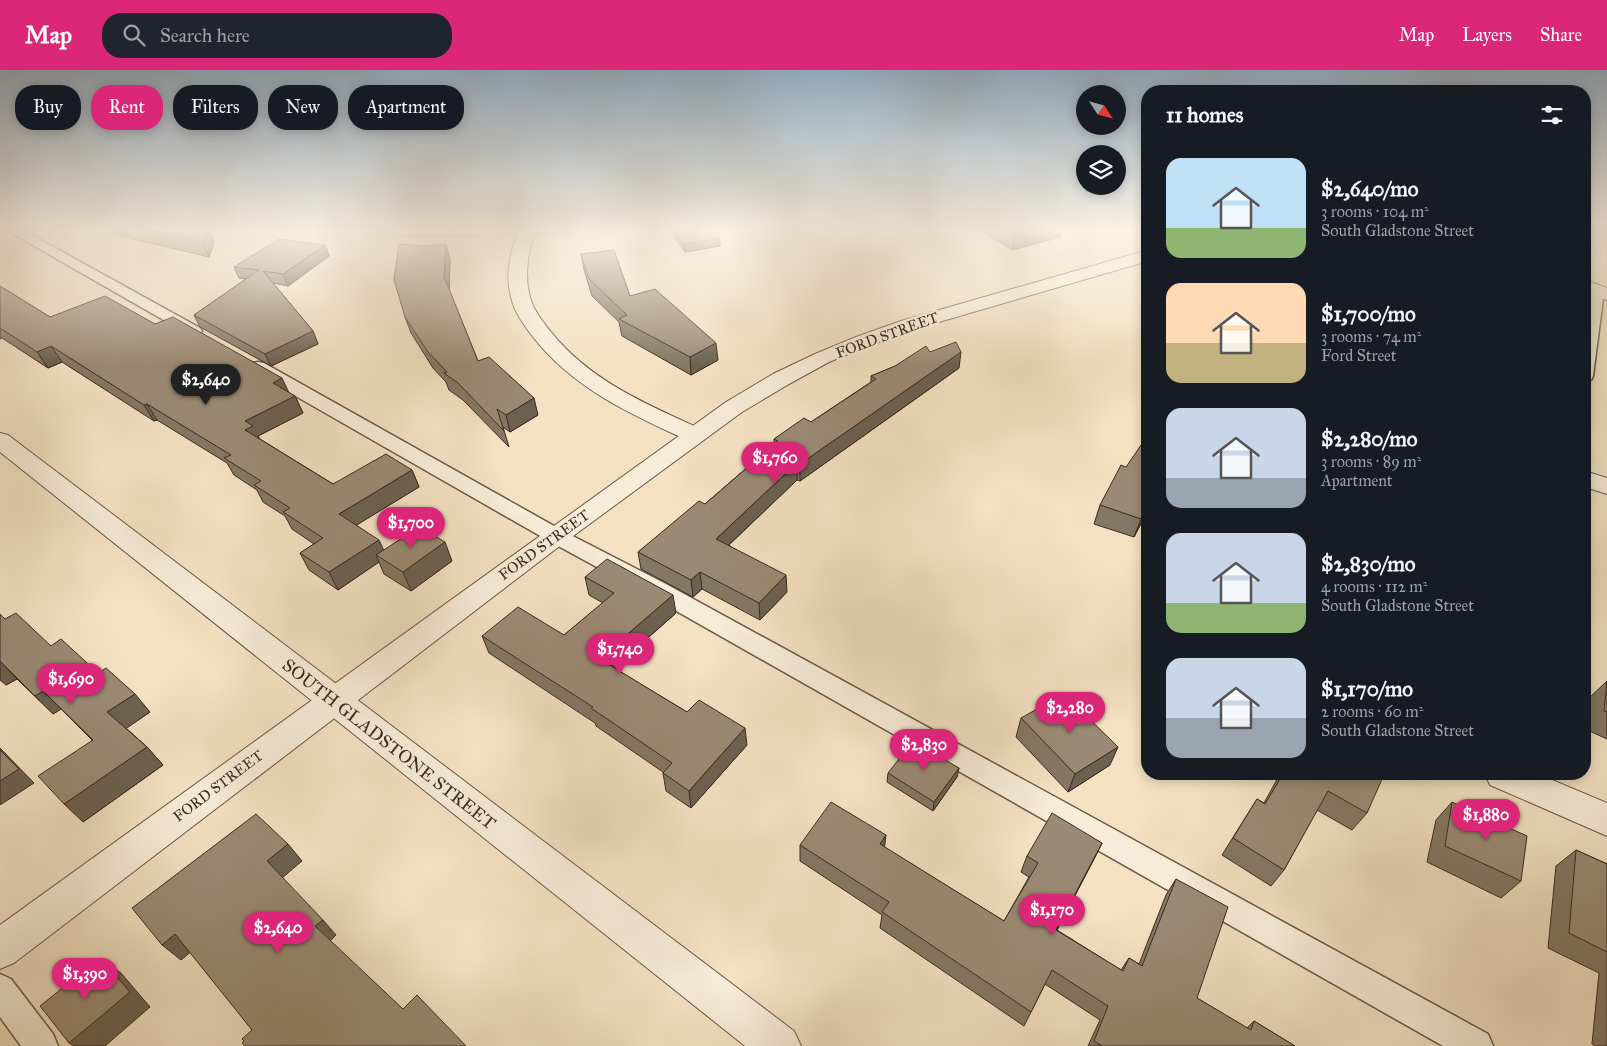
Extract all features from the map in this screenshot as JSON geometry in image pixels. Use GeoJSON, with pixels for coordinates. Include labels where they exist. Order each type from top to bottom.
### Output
{"type":"FeatureCollection","features":[{"type":"Feature","properties":{"kind":"street"},"geometry":{"type":"LineString","coordinates":[[518,274],[519,287],[524,308],[545,340],[568,364],[628,404],[695,435]]}},
{"type":"Feature","properties":{"kind":"street","name":"FORD STREET"},"geometry":{"type":"LineString","coordinates":[[0,949],[333,700],[734,407],[781,379],[863,341],[908,325],[1084,274]]}},
{"type":"Feature","properties":{"kind":"street","name":"SOUTH GLADSTONE STREET"},"geometry":{"type":"LineString","coordinates":[[0,440],[779,1046]]}},
{"type":"Feature","properties":{"kind":"street"},"geometry":{"type":"LineString","coordinates":[[1591,481],[1607,486]]}},
{"type":"Feature","properties":{"kind":"street"},"geometry":{"type":"LineString","coordinates":[[1537,781],[1607,820]]}},
{"type":"Feature","properties":{"kind":"lane"},"geometry":{"type":"LineString","coordinates":[[91,274],[214,342]]}},
{"type":"Feature","properties":{"kind":"lane"},"geometry":{"type":"LineString","coordinates":[[1591,329],[1596,290]]}},
{"type":"Feature","properties":{"kind":"lane"},"geometry":{"type":"LineString","coordinates":[[240,356],[556,536],[667,595],[1476,1046]]}},
{"type":"Feature","properties":{"kind":"lane"},"geometry":{"type":"LineString","coordinates":[[0,990],[41,1046]]}},
{"type":"Feature","properties":{"kind":"building"},"geometry":{"type":"Polygon","coordinates":[[[254,274],[265,274],[313,331],[265,354],[194,315],[254,274]]]}},
{"type":"Feature","properties":{"kind":"building"},"geometry":{"type":"Polygon","coordinates":[[[395,274],[444,274],[478,361],[489,357],[534,398],[506,415],[497,409],[504,431],[458,383],[444,373],[447,372],[428,352],[405,317],[394,280],[395,274]]]}},
{"type":"Feature","properties":{"kind":"building"},"geometry":{"type":"Polygon","coordinates":[[[587,274],[622,274],[630,296],[655,289],[716,343],[690,357],[619,319],[627,315],[589,279],[587,274]]]}},
{"type":"Feature","properties":{"kind":"building"},"geometry":{"type":"Polygon","coordinates":[[[0,286],[50,317],[105,296],[155,324],[173,317],[282,378],[273,383],[295,396],[245,421],[253,426],[245,430],[333,484],[386,454],[412,470],[339,514],[379,540],[329,572],[300,553],[323,538],[283,512],[290,508],[254,485],[261,481],[224,458],[231,455],[147,404],[144,405],[51,346],[37,352],[0,328],[0,286]]]}},
{"type":"Feature","properties":{"kind":"building"},"geometry":{"type":"Polygon","coordinates":[[[956,342],[961,352],[800,464],[797,463],[716,539],[786,575],[759,603],[700,572],[691,580],[638,552],[699,501],[705,504],[778,441],[774,439],[804,418],[811,422],[876,379],[871,376],[895,366],[926,346],[930,352],[956,342]]]}},
{"type":"Feature","properties":{"kind":"building"},"geometry":{"type":"Polygon","coordinates":[[[1141,445],[1141,519],[1100,505],[1121,465],[1126,467],[1141,445]]]}},
{"type":"Feature","properties":{"kind":"building"},"geometry":{"type":"Polygon","coordinates":[[[419,527],[445,542],[403,572],[376,555],[419,527]]]}},
{"type":"Feature","properties":{"kind":"building"},"geometry":{"type":"Polygon","coordinates":[[[607,559],[673,595],[601,657],[609,662],[608,664],[687,712],[699,700],[745,728],[689,791],[663,773],[672,763],[591,708],[593,707],[482,636],[518,607],[564,635],[614,593],[585,577],[607,559]]]}},
{"type":"Feature","properties":{"kind":"building"},"geometry":{"type":"Polygon","coordinates":[[[16,613],[51,646],[61,639],[98,673],[106,668],[135,694],[107,712],[147,747],[64,804],[38,776],[93,740],[43,691],[35,696],[0,661],[0,614],[5,619],[16,613]]]}},
{"type":"Feature","properties":{"kind":"building"},"geometry":{"type":"Polygon","coordinates":[[[1607,681],[1607,712],[1604,711],[1607,681]]]}},
{"type":"Feature","properties":{"kind":"building"},"geometry":{"type":"Polygon","coordinates":[[[1064,694],[1118,747],[1075,774],[1021,718],[1064,694]]]}},
{"type":"Feature","properties":{"kind":"building"},"geometry":{"type":"Polygon","coordinates":[[[913,741],[959,768],[934,802],[888,773],[913,741]]]}},
{"type":"Feature","properties":{"kind":"building"},"geometry":{"type":"Polygon","coordinates":[[[0,750],[19,769],[0,781],[0,750]]]}},
{"type":"Feature","properties":{"kind":"building"},"geometry":{"type":"Polygon","coordinates":[[[1279,780],[1382,780],[1367,813],[1328,791],[1284,870],[1233,838],[1257,799],[1265,804],[1279,780]]]}},
{"type":"Feature","properties":{"kind":"building"},"geometry":{"type":"Polygon","coordinates":[[[831,802],[886,835],[880,844],[1004,921],[1038,863],[1027,856],[1052,813],[1102,843],[1056,930],[1123,971],[1129,958],[1142,966],[1176,879],[1228,907],[1197,998],[1251,1030],[1254,1021],[1295,1046],[1102,1046],[1094,1041],[1108,1006],[1052,970],[1031,1012],[882,912],[889,902],[800,845],[831,802]]]}},
{"type":"Feature","properties":{"kind":"building"},"geometry":{"type":"Polygon","coordinates":[[[1452,802],[1527,836],[1521,881],[1445,846],[1452,802]]]}},
{"type":"Feature","properties":{"kind":"building"},"geometry":{"type":"Polygon","coordinates":[[[256,814],[288,844],[267,861],[323,920],[315,926],[403,1009],[417,995],[466,1046],[245,1046],[242,1043],[244,1041],[242,1039],[252,1030],[175,934],[162,945],[132,908],[256,814]]]}},
{"type":"Feature","properties":{"kind":"building"},"geometry":{"type":"Polygon","coordinates":[[[1576,850],[1607,864],[1607,952],[1569,933],[1576,850]]]}},
{"type":"Feature","properties":{"kind":"building"},"geometry":{"type":"Polygon","coordinates":[[[100,958],[130,992],[69,1043],[40,1006],[100,958]]]}}]}
